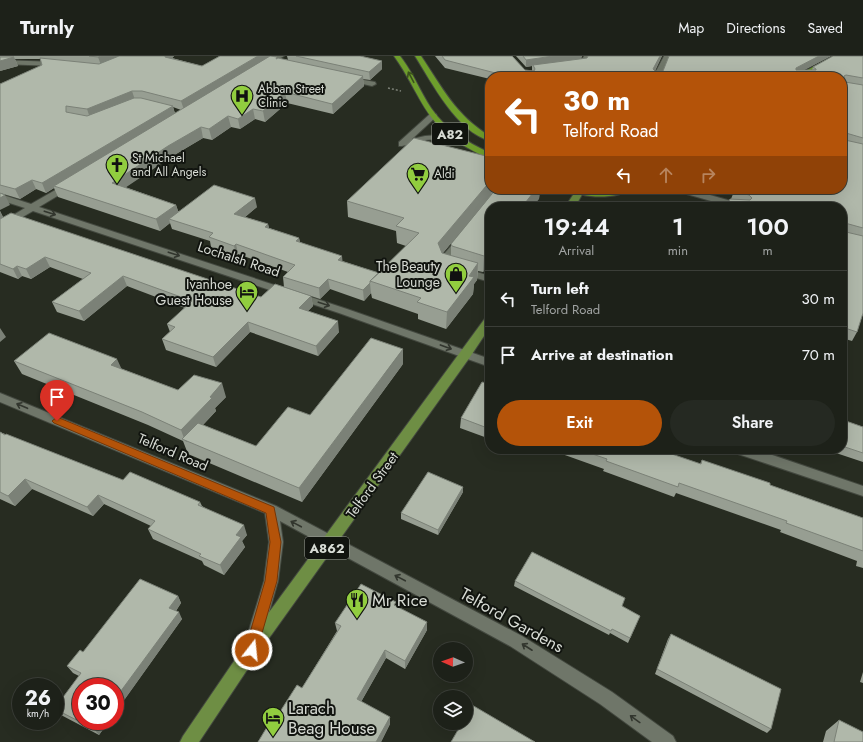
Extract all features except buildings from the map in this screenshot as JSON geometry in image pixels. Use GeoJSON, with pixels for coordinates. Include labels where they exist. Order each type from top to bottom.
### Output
{"type":"FeatureCollection","features":[{"type":"Feature","properties":{"kind":"highway","name":"A82"},"geometry":{"type":"LineString","coordinates":[[398,56],[433,116],[453,136],[485,153]]}},
{"type":"Feature","properties":{"kind":"highway","name":"A82"},"geometry":{"type":"LineString","coordinates":[[418,56],[443,96],[460,118],[470,127],[485,136]]}},
{"type":"Feature","properties":{"kind":"highway"},"geometry":{"type":"LineString","coordinates":[[810,72],[839,56]]}},
{"type":"Feature","properties":{"kind":"main road","name":"Telford Street"},"geometry":{"type":"LineString","coordinates":[[189,742],[252,650],[485,326]]}},
{"type":"Feature","properties":{"kind":"street"},"geometry":{"type":"LineString","coordinates":[[566,66],[584,62],[587,56]]}},
{"type":"Feature","properties":{"kind":"street"},"geometry":{"type":"LineString","coordinates":[[659,72],[667,56]]}},
{"type":"Feature","properties":{"kind":"street"},"geometry":{"type":"LineString","coordinates":[[258,70],[277,60]]}},
{"type":"Feature","properties":{"kind":"street"},"geometry":{"type":"LineString","coordinates":[[0,62],[62,65]]}},
{"type":"Feature","properties":{"kind":"street"},"geometry":{"type":"LineString","coordinates":[[341,77],[372,84]]}},
{"type":"Feature","properties":{"kind":"street"},"geometry":{"type":"LineString","coordinates":[[433,116],[402,144],[425,138],[453,136]]}},
{"type":"Feature","properties":{"kind":"street"},"geometry":{"type":"LineString","coordinates":[[0,227],[78,179]]}},
{"type":"Feature","properties":{"kind":"street"},"geometry":{"type":"LineString","coordinates":[[697,194],[725,202]]}},
{"type":"Feature","properties":{"kind":"street","name":"Lochalsh Road"},"geometry":{"type":"LineString","coordinates":[[0,197],[343,311],[485,361]]}},
{"type":"Feature","properties":{"kind":"street"},"geometry":{"type":"LineString","coordinates":[[705,202],[708,197]]}},
{"type":"Feature","properties":{"kind":"street"},"geometry":{"type":"LineString","coordinates":[[467,232],[444,260],[446,266],[485,278]]}},
{"type":"Feature","properties":{"kind":"street","name":"Telford Road"},"geometry":{"type":"LineString","coordinates":[[0,397],[271,510],[331,542]]}},
{"type":"Feature","properties":{"kind":"street"},"geometry":{"type":"LineString","coordinates":[[755,454],[863,491]]}},
{"type":"Feature","properties":{"kind":"street","name":"Telford Street"},"geometry":{"type":"LineString","coordinates":[[252,650],[271,581],[276,542],[271,510]]}},
{"type":"Feature","properties":{"kind":"street","name":"Telford Gardens"},"geometry":{"type":"LineString","coordinates":[[331,542],[516,641],[606,698],[667,742]]}},
{"type":"Feature","properties":{"kind":"place","name":"Abban Street Clinic"},"geometry":{"type":"Point","coordinates":[242,116]}},
{"type":"Feature","properties":{"kind":"place","name":"St Michael and All Angels"},"geometry":{"type":"Point","coordinates":[117,184]}},
{"type":"Feature","properties":{"kind":"place","name":"Aldi"},"geometry":{"type":"Point","coordinates":[418,194]}},
{"type":"Feature","properties":{"kind":"place","name":"The Beauty Lounge"},"geometry":{"type":"Point","coordinates":[456,294]}},
{"type":"Feature","properties":{"kind":"place","name":"Ivanhoe Guest House"},"geometry":{"type":"Point","coordinates":[247,312]}},
{"type":"Feature","properties":{"kind":"place","name":"Mr Rice"},"geometry":{"type":"Point","coordinates":[357,620]}},
{"type":"Feature","properties":{"kind":"place","name":"Larach Beag House"},"geometry":{"type":"Point","coordinates":[273,738]}},
{"type":"Feature","properties":{"kind":"route"},"geometry":{"type":"LineString","coordinates":[[57,421],[271,510],[276,542],[271,581],[252,650]]}}]}
